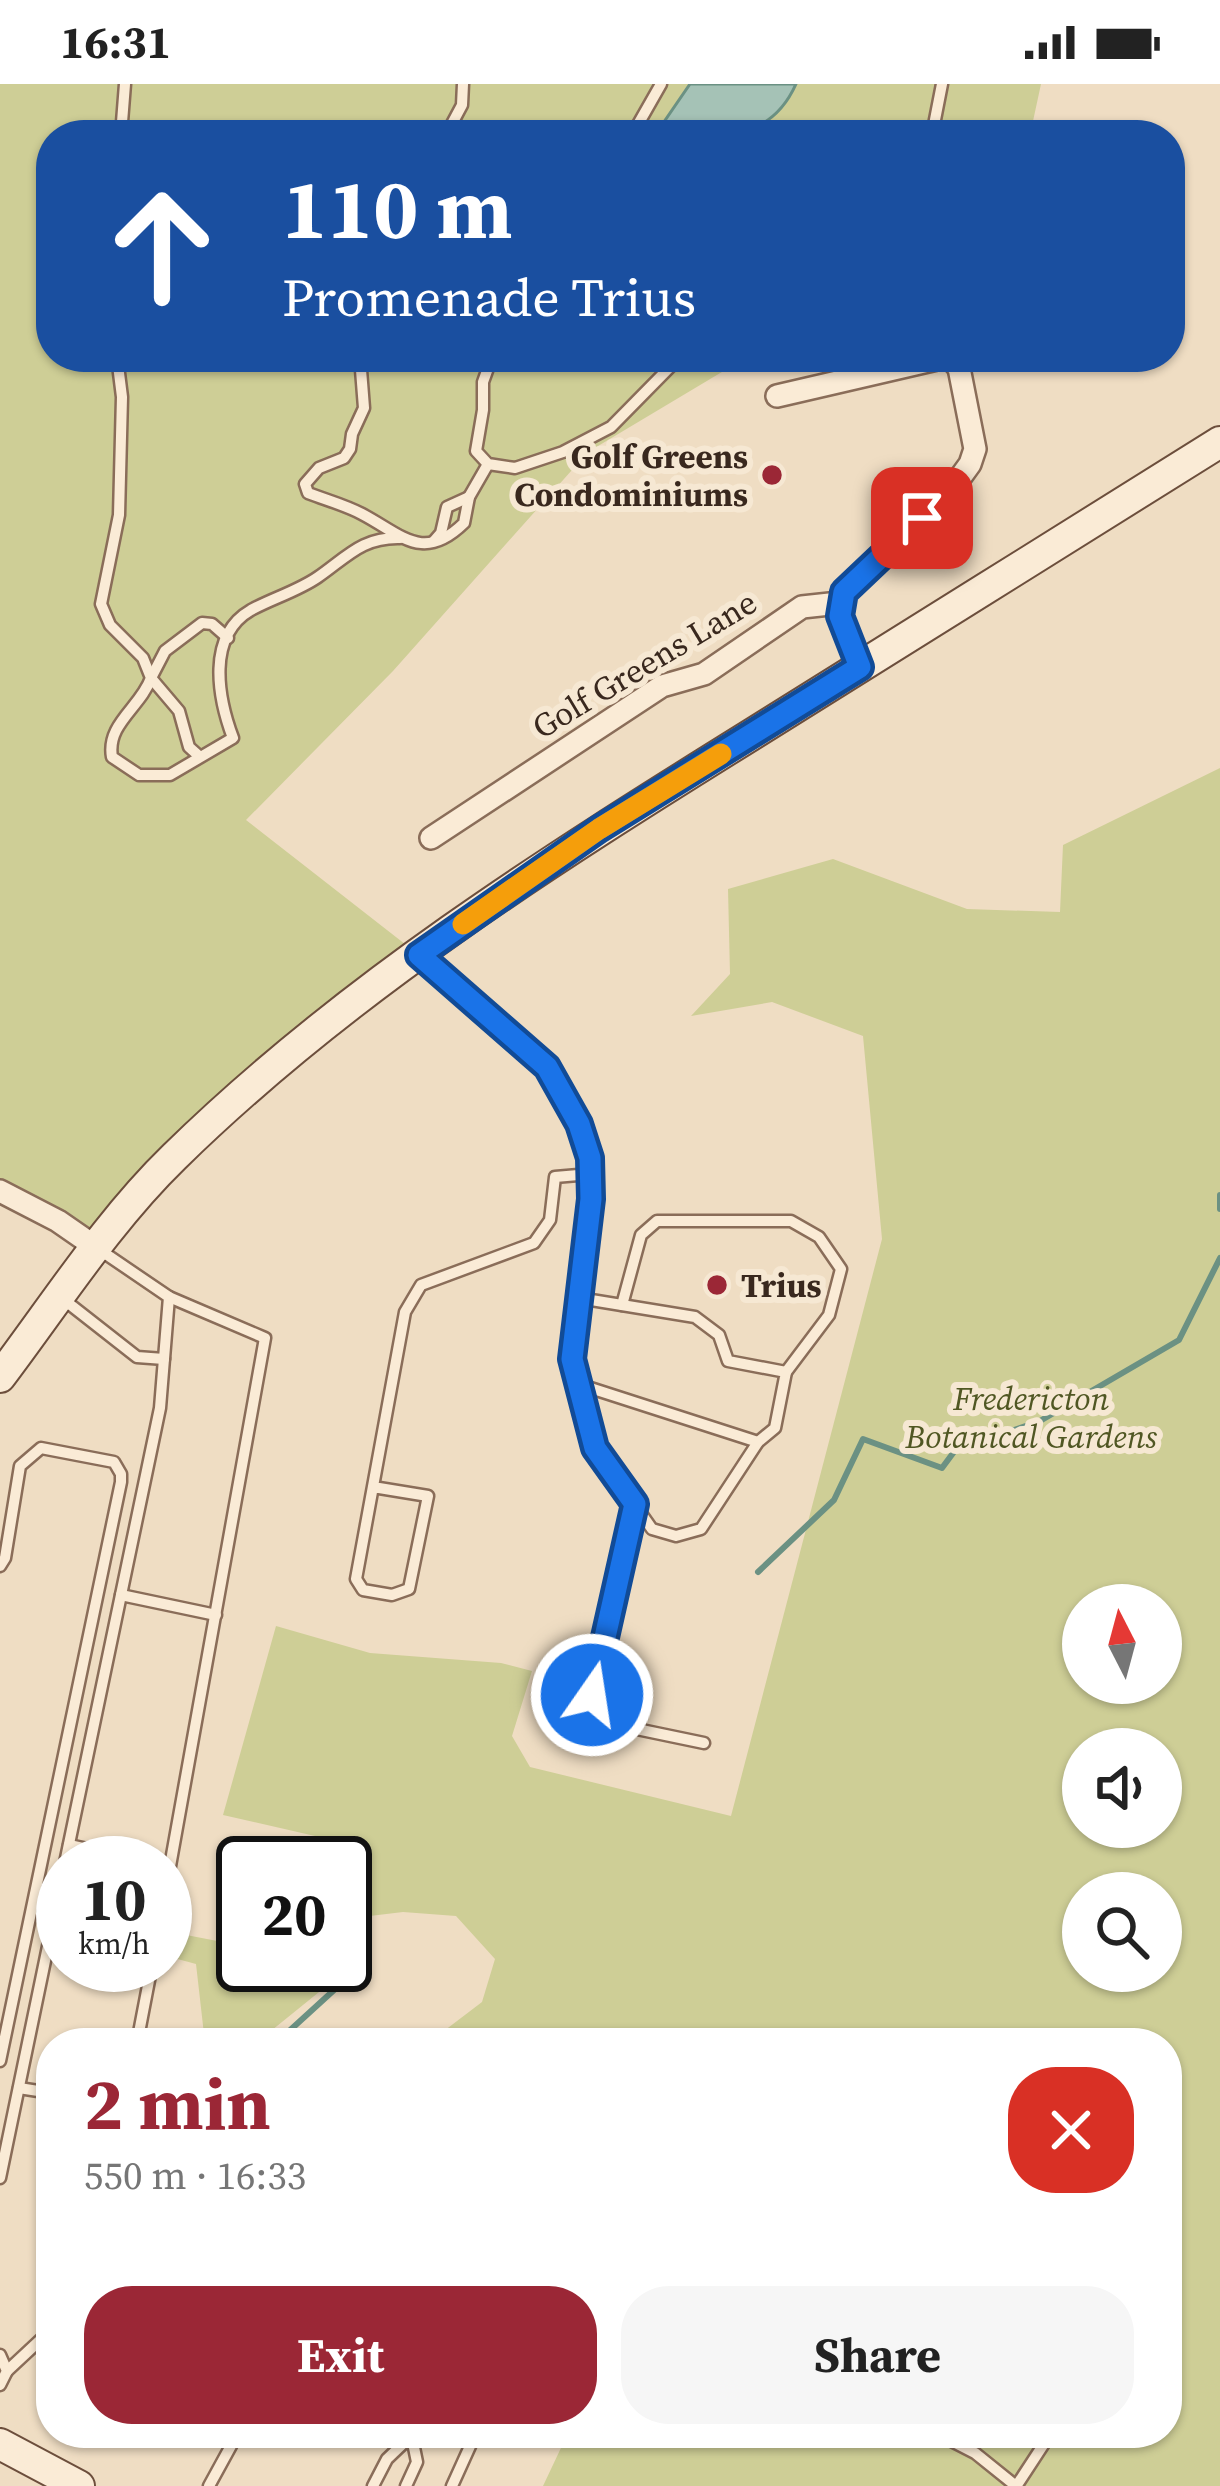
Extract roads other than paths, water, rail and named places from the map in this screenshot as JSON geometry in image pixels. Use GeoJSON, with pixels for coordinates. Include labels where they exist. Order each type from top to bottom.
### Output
{"type":"FeatureCollection","features":[{"type":"Feature","properties":{"kind":"main road"},"geometry":{"type":"LineString","coordinates":[[0,1377],[170,1160],[269,1068],[599,829],[1220,442]]}},
{"type":"Feature","properties":{"kind":"main road"},"geometry":{"type":"LineString","coordinates":[[0,2444],[60,2482]]}},
{"type":"Feature","properties":{"kind":"street"},"geometry":{"type":"LineString","coordinates":[[777,396],[881,372]]}},
{"type":"Feature","properties":{"kind":"street"},"geometry":{"type":"LineString","coordinates":[[860,667],[839,603],[853,579],[870,569],[949,493],[970,464],[974,430],[960,372]]}},
{"type":"Feature","properties":{"kind":"street","name":"Golf Greens Lane"},"geometry":{"type":"LineString","coordinates":[[431,838],[662,686],[704,674],[802,607],[839,603]]}},
{"type":"Feature","properties":{"kind":"street"},"geometry":{"type":"LineString","coordinates":[[419,955],[547,1067],[579,1124],[590,1158],[572,1359],[581,1395]]}},
{"type":"Feature","properties":{"kind":"street"},"geometry":{"type":"LineString","coordinates":[[0,1191],[97,1248]]}},
{"type":"Feature","properties":{"kind":"lane"},"geometry":{"type":"LineString","coordinates":[[122,120],[125,84]]}},
{"type":"Feature","properties":{"kind":"lane"},"geometry":{"type":"LineString","coordinates":[[454,120],[462,105],[464,84]]}},
{"type":"Feature","properties":{"kind":"lane"},"geometry":{"type":"LineString","coordinates":[[641,120],[661,84]]}},
{"type":"Feature","properties":{"kind":"lane"},"geometry":{"type":"LineString","coordinates":[[935,120],[942,84]]}},
{"type":"Feature","properties":{"kind":"lane"},"geometry":{"type":"LineString","coordinates":[[120,372],[119,515],[101,604],[110,625],[137,649],[165,651]]}},
{"type":"Feature","properties":{"kind":"lane"},"geometry":{"type":"LineString","coordinates":[[361,372],[364,407],[350,449],[344,458],[312,473],[306,488],[312,495],[359,512],[400,538]]}},
{"type":"Feature","properties":{"kind":"lane"},"geometry":{"type":"LineString","coordinates":[[487,372],[475,443],[479,458],[499,467],[530,466],[600,434],[665,372]]}},
{"type":"Feature","properties":{"kind":"lane"},"geometry":{"type":"LineString","coordinates":[[228,638],[212,624],[202,623],[165,651],[146,694],[113,733],[112,757],[118,765],[139,775],[170,776],[232,738],[218,680],[228,638],[248,611],[318,577],[358,545],[380,538],[432,543],[464,523],[469,497],[488,464]]}},
{"type":"Feature","properties":{"kind":"lane"},"geometry":{"type":"LineString","coordinates":[[432,543],[441,533],[447,507],[469,497]]}},
{"type":"Feature","properties":{"kind":"lane"},"geometry":{"type":"LineString","coordinates":[[137,649],[156,688],[179,711],[189,747],[199,756]]}},
{"type":"Feature","properties":{"kind":"lane"},"geometry":{"type":"LineString","coordinates":[[373,1487],[428,1496],[409,1589],[392,1595],[363,1590],[356,1579],[405,1312],[421,1285],[534,1243],[550,1220],[555,1177],[590,1174]]}},
{"type":"Feature","properties":{"kind":"lane"},"geometry":{"type":"LineString","coordinates":[[622,1305],[641,1235],[657,1221],[791,1221],[819,1237],[841,1269],[829,1316],[786,1372],[775,1428],[758,1442],[700,1529],[676,1536],[652,1529],[595,1448],[581,1395],[758,1442]]}},
{"type":"Feature","properties":{"kind":"lane"},"geometry":{"type":"LineString","coordinates":[[97,1248],[169,1297],[266,1338],[174,1836]]}},
{"type":"Feature","properties":{"kind":"lane"},"geometry":{"type":"LineString","coordinates":[[60,1297],[137,1357],[164,1359]]}},
{"type":"Feature","properties":{"kind":"lane"},"geometry":{"type":"LineString","coordinates":[[71,1836],[160,1408],[169,1297]]}},
{"type":"Feature","properties":{"kind":"lane"},"geometry":{"type":"LineString","coordinates":[[579,1298],[695,1317],[719,1335],[728,1360],[786,1372]]}},
{"type":"Feature","properties":{"kind":"lane"},"geometry":{"type":"LineString","coordinates":[[0,1566],[20,1466],[26,1458],[41,1448],[113,1462],[122,1474],[121,1482],[0,2061]]}},
{"type":"Feature","properties":{"kind":"lane"},"geometry":{"type":"LineString","coordinates":[[635,1504],[592,1695],[603,1722],[704,1743]]}},
{"type":"Feature","properties":{"kind":"lane"},"geometry":{"type":"LineString","coordinates":[[121,1594],[216,1615]]}},
{"type":"Feature","properties":{"kind":"lane"},"geometry":{"type":"LineString","coordinates":[[0,2178],[39,1992]]}},
{"type":"Feature","properties":{"kind":"lane"},"geometry":{"type":"LineString","coordinates":[[140,2028],[147,1992]]}},
{"type":"Feature","properties":{"kind":"lane"},"geometry":{"type":"LineString","coordinates":[[19,2088],[36,2090]]}},
{"type":"Feature","properties":{"kind":"lane"},"geometry":{"type":"LineString","coordinates":[[0,2386],[7,2371],[36,2344]]}},
{"type":"Feature","properties":{"kind":"lane"},"geometry":{"type":"LineString","coordinates":[[0,2355],[7,2371]]}},
{"type":"Feature","properties":{"kind":"lane"},"geometry":{"type":"LineString","coordinates":[[209,2486],[230,2448]]}},
{"type":"Feature","properties":{"kind":"lane"},"geometry":{"type":"LineString","coordinates":[[373,2486],[398,2448]]}},
{"type":"Feature","properties":{"kind":"lane"},"geometry":{"type":"LineString","coordinates":[[406,2486],[417,2462],[414,2448]]}},
{"type":"Feature","properties":{"kind":"lane"},"geometry":{"type":"LineString","coordinates":[[452,2486],[469,2448]]}},
{"type":"Feature","properties":{"kind":"lane"},"geometry":{"type":"LineString","coordinates":[[965,2448],[1016,2486],[1041,2448]]}},
{"type":"Feature","properties":{"kind":"waterway"},"geometry":{"type":"LineString","coordinates":[[1220,1195],[1220,1209]]}},
{"type":"Feature","properties":{"kind":"waterway"},"geometry":{"type":"LineString","coordinates":[[758,1572],[834,1500],[863,1439],[942,1468],[962,1441],[992,1438],[1040,1421],[1179,1340],[1220,1258]]}},
{"type":"Feature","properties":{"kind":"waterway"},"geometry":{"type":"LineString","coordinates":[[292,2028],[332,1992]]}},
{"type":"Feature","properties":{"kind":"place","name":"Golf Greens Condominiums"},"geometry":{"type":"Point","coordinates":[772,475]}},
{"type":"Feature","properties":{"kind":"place","name":"Trius"},"geometry":{"type":"Point","coordinates":[717,1285]}},
{"type":"Feature","properties":{"kind":"park label","name":"Fredericton Botanical Gardens"},"geometry":{"type":"Point","coordinates":[1031,1417]}}]}
